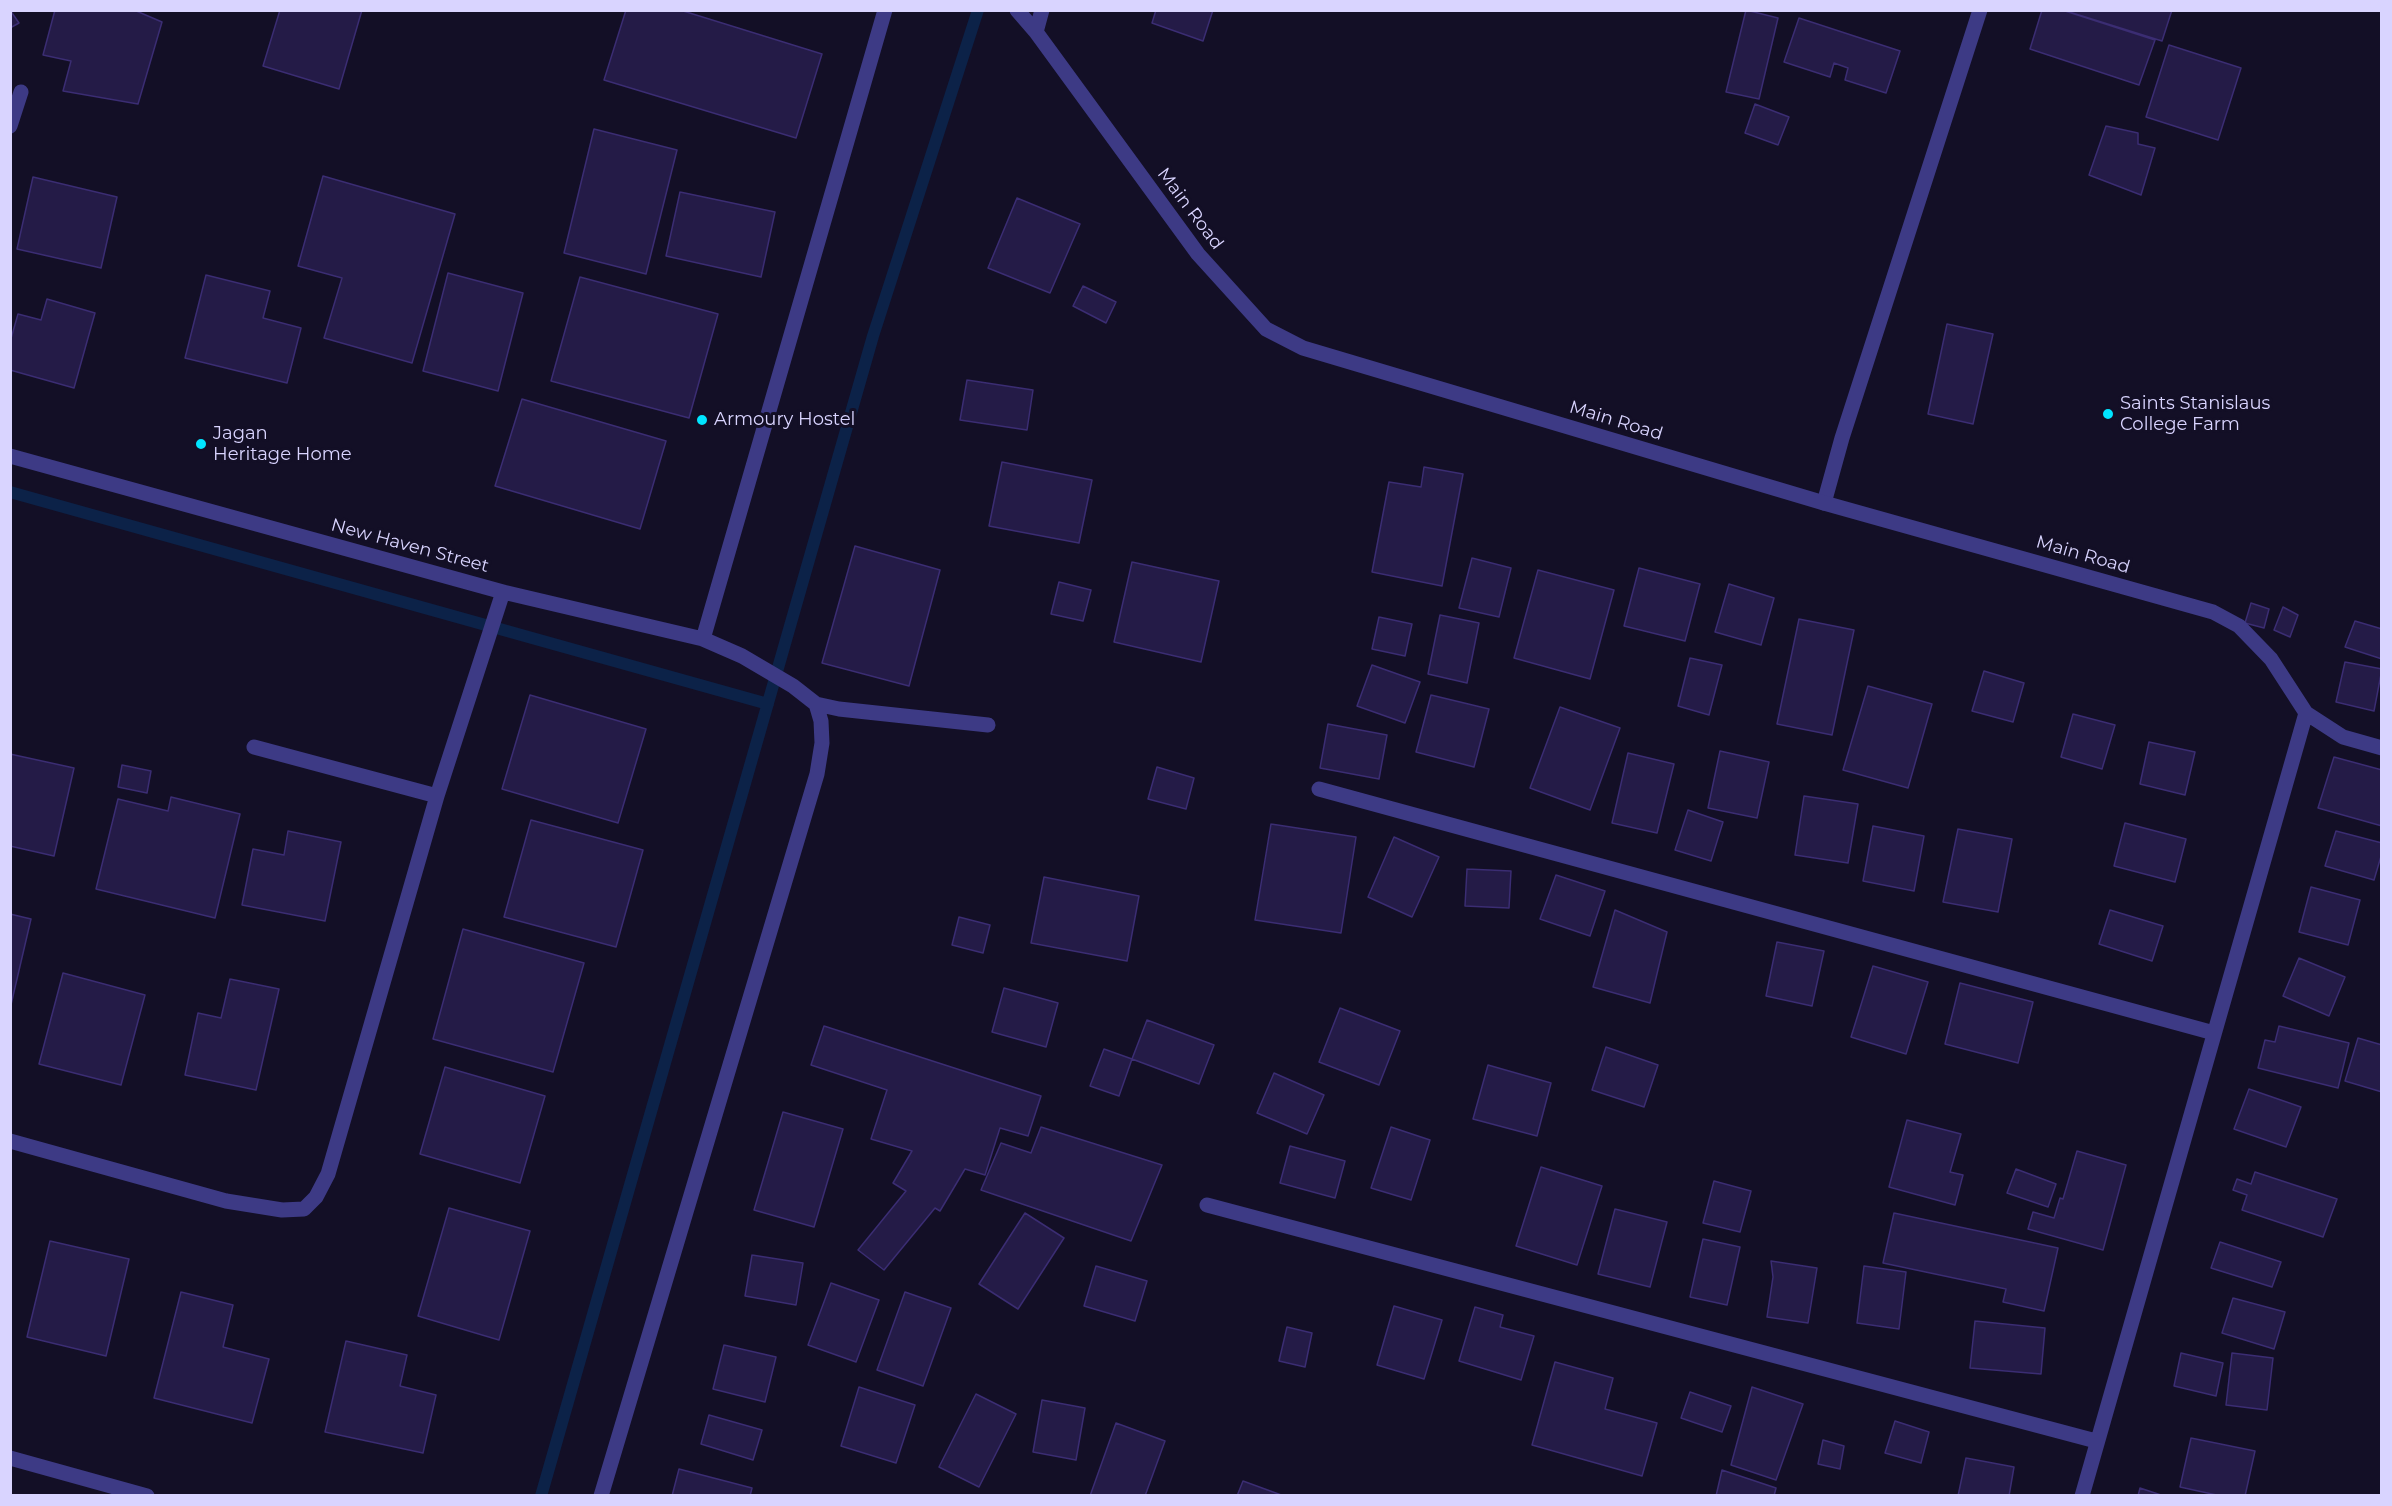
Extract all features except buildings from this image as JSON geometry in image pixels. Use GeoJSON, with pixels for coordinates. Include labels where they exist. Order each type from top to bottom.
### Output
{"type":"FeatureCollection","features":[{"type":"Feature","properties":{"kind":"street"},"geometry":{"type":"LineString","coordinates":[[703,639],[885,10]]}},
{"type":"Feature","properties":{"kind":"street","name":"Main Road"},"geometry":{"type":"LineString","coordinates":[[1017,10],[1036,32],[1198,254],[1266,328],[1303,348],[1824,503],[2212,612],[2239,626],[2271,659],[2306,713]]}},
{"type":"Feature","properties":{"kind":"street"},"geometry":{"type":"LineString","coordinates":[[1036,32],[1042,10]]}},
{"type":"Feature","properties":{"kind":"street"},"geometry":{"type":"LineString","coordinates":[[1824,503],[1842,438],[1980,10]]}},
{"type":"Feature","properties":{"kind":"street"},"geometry":{"type":"LineString","coordinates":[[10,126],[21,92]]}},
{"type":"Feature","properties":{"kind":"street","name":"New Haven Street"},"geometry":{"type":"LineString","coordinates":[[11,458],[503,592],[703,639],[742,656],[792,686],[816,704]]}},
{"type":"Feature","properties":{"kind":"street"},"geometry":{"type":"LineString","coordinates":[[10,1141],[226,1201],[274,1209],[304,1209],[316,1197],[328,1174],[437,796],[503,592]]}},
{"type":"Feature","properties":{"kind":"street"},"geometry":{"type":"LineString","coordinates":[[601,1496],[817,774],[822,743],[816,704],[839,709],[988,725]]}},
{"type":"Feature","properties":{"kind":"street"},"geometry":{"type":"LineString","coordinates":[[2082,1496],[2306,713],[2343,737],[2382,748]]}},
{"type":"Feature","properties":{"kind":"street"},"geometry":{"type":"LineString","coordinates":[[254,747],[437,796]]}},
{"type":"Feature","properties":{"kind":"street"},"geometry":{"type":"LineString","coordinates":[[1319,789],[2214,1034]]}},
{"type":"Feature","properties":{"kind":"street"},"geometry":{"type":"LineString","coordinates":[[1207,1205],[2097,1441]]}},
{"type":"Feature","properties":{"kind":"street"},"geometry":{"type":"LineString","coordinates":[[10,1458],[147,1496]]}},
{"type":"Feature","properties":{"kind":"waterway"},"geometry":{"type":"LineString","coordinates":[[541,1496],[873,336],[978,10]]}},
{"type":"Feature","properties":{"kind":"waterway"},"geometry":{"type":"LineString","coordinates":[[10,492],[768,704]]}},
{"type":"Feature","properties":{"kind":"place","name":"Saints Stanislaus College Farm"},"geometry":{"type":"Point","coordinates":[2108,414]}},
{"type":"Feature","properties":{"kind":"place","name":"Armoury Hostel"},"geometry":{"type":"Point","coordinates":[702,420]}},
{"type":"Feature","properties":{"kind":"place","name":"Jagan Heritage Home"},"geometry":{"type":"Point","coordinates":[201,444]}}]}
